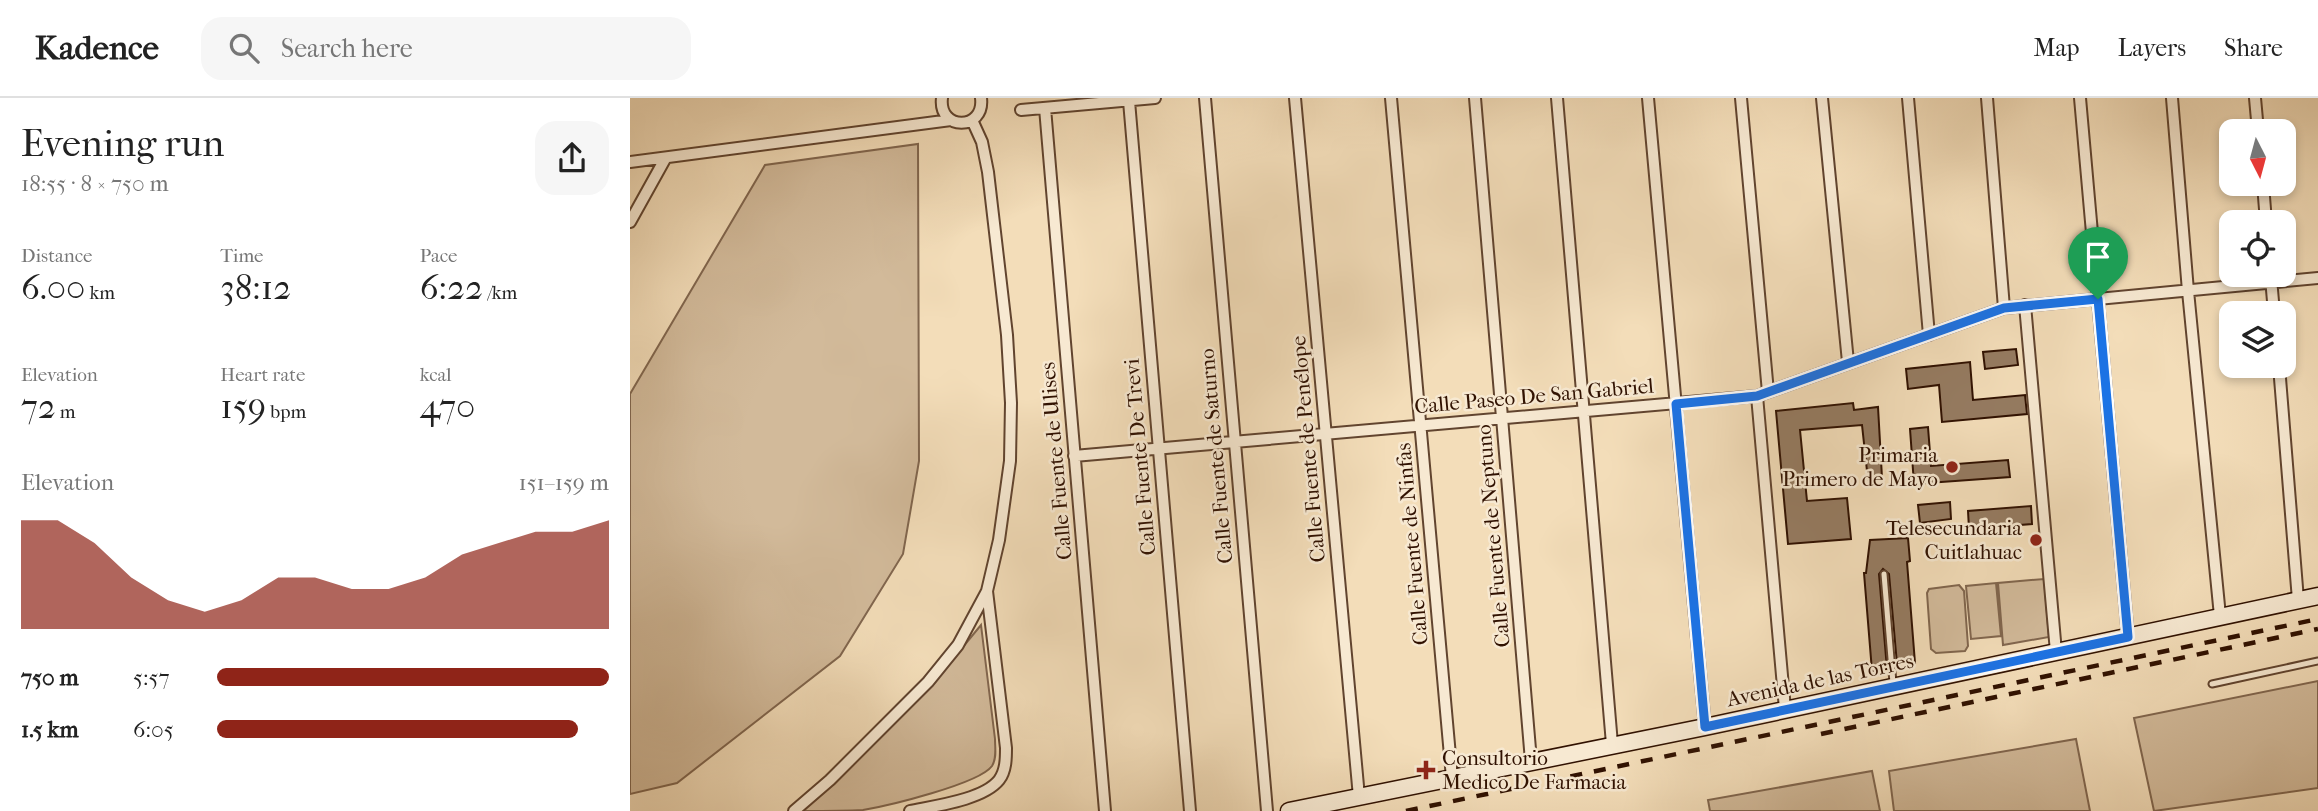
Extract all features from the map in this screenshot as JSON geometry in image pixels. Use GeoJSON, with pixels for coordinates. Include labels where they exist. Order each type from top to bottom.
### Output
{"type":"FeatureCollection","features":[{"type":"Feature","properties":{"kind":"main road","name":"Avenida de las Torres"},"geometry":{"type":"LineString","coordinates":[[1289,811],[1361,804],[1452,778],[1705,727],[2318,596]]}},
{"type":"Feature","properties":{"kind":"street"},"geometry":{"type":"LineString","coordinates":[[942,98],[943,111],[951,120]]}},
{"type":"Feature","properties":{"kind":"street"},"geometry":{"type":"LineString","coordinates":[[630,162],[951,120],[964,123],[972,120],[980,110],[981,98]]}},
{"type":"Feature","properties":{"kind":"street"},"geometry":{"type":"LineString","coordinates":[[1021,110],[1156,98]]}},
{"type":"Feature","properties":{"kind":"street","name":"Calle Fuente de Saturno"},"geometry":{"type":"LineString","coordinates":[[1205,98],[1267,811]]}},
{"type":"Feature","properties":{"kind":"street","name":"Calle Fuente de Penélope"},"geometry":{"type":"LineString","coordinates":[[1295,98],[1361,804]]}},
{"type":"Feature","properties":{"kind":"street","name":"Calle Fuente de Ninfas"},"geometry":{"type":"LineString","coordinates":[[1391,98],[1452,778]]}},
{"type":"Feature","properties":{"kind":"street","name":"Calle Fuente de Neptuno"},"geometry":{"type":"LineString","coordinates":[[1475,98],[1531,761]]}},
{"type":"Feature","properties":{"kind":"street"},"geometry":{"type":"LineString","coordinates":[[1557,98],[1612,744]]}},
{"type":"Feature","properties":{"kind":"street"},"geometry":{"type":"LineString","coordinates":[[1648,98],[1705,727]]}},
{"type":"Feature","properties":{"kind":"street"},"geometry":{"type":"LineString","coordinates":[[1741,98],[1768,392]]}},
{"type":"Feature","properties":{"kind":"street"},"geometry":{"type":"LineString","coordinates":[[1822,98],[1848,362]]}},
{"type":"Feature","properties":{"kind":"street"},"geometry":{"type":"LineString","coordinates":[[1908,98],[1929,335]]}},
{"type":"Feature","properties":{"kind":"street"},"geometry":{"type":"LineString","coordinates":[[1987,98],[2004,308]]}},
{"type":"Feature","properties":{"kind":"street"},"geometry":{"type":"LineString","coordinates":[[2080,98],[2128,637]]}},
{"type":"Feature","properties":{"kind":"street"},"geometry":{"type":"LineString","coordinates":[[2172,98],[2220,616]]}},
{"type":"Feature","properties":{"kind":"street"},"geometry":{"type":"LineString","coordinates":[[2255,98],[2257,119]]}},
{"type":"Feature","properties":{"kind":"street","name":"Calle Fuente De Trevi"},"geometry":{"type":"LineString","coordinates":[[1129,101],[1190,811]]}},
{"type":"Feature","properties":{"kind":"street","name":"Calle Fuente de Ulises"},"geometry":{"type":"LineString","coordinates":[[1045,108],[1105,811]]}},
{"type":"Feature","properties":{"kind":"street"},"geometry":{"type":"LineString","coordinates":[[794,811],[881,731],[928,682],[958,645],[987,591],[999,540],[1010,461],[1011,403],[1006,322],[988,172],[982,142],[972,120]]}},
{"type":"Feature","properties":{"kind":"street"},"geometry":{"type":"LineString","coordinates":[[630,222],[665,159]]}},
{"type":"Feature","properties":{"kind":"street","name":"Calle Paseo De San Gabriel"},"geometry":{"type":"LineString","coordinates":[[2296,278],[2318,278]]}},
{"type":"Feature","properties":{"kind":"street","name":"Calle Paseo De San Gabriel"},"geometry":{"type":"LineString","coordinates":[[1074,456],[1757,396],[2004,308],[2219,286]]}},
{"type":"Feature","properties":{"kind":"street"},"geometry":{"type":"LineString","coordinates":[[2025,305],[2056,652]]}},
{"type":"Feature","properties":{"kind":"street"},"geometry":{"type":"LineString","coordinates":[[2280,378],[2298,600]]}},
{"type":"Feature","properties":{"kind":"street"},"geometry":{"type":"LineString","coordinates":[[1757,396],[1785,709]]}},
{"type":"Feature","properties":{"kind":"street"},"geometry":{"type":"LineString","coordinates":[[910,811],[983,792],[999,779],[1005,765],[1006,748],[987,591]]}},
{"type":"Feature","properties":{"kind":"lane"},"geometry":{"type":"LineString","coordinates":[[1884,574],[1894,686]]}},
{"type":"Feature","properties":{"kind":"lane"},"geometry":{"type":"LineString","coordinates":[[2212,684],[2318,661]]}},
{"type":"Feature","properties":{"kind":"shaded area"},"geometry":{"type":"Polygon","coordinates":[[[918,144],[919,461],[903,554],[840,656],[677,783],[630,794],[630,394],[765,165],[918,144]]]}},
{"type":"Feature","properties":{"kind":"shaded area"},"geometry":{"type":"Polygon","coordinates":[[[2044,579],[2049,637],[2003,645],[1998,583],[2044,579]]]}},
{"type":"Feature","properties":{"kind":"shaded area"},"geometry":{"type":"Polygon","coordinates":[[[1996,583],[2001,636],[1971,639],[1966,586],[1996,583]]]}},
{"type":"Feature","properties":{"kind":"shaded area"},"geometry":{"type":"Polygon","coordinates":[[[1959,585],[1964,591],[1968,646],[1965,651],[1936,653],[1931,649],[1927,593],[1929,589],[1959,585]]]}},
{"type":"Feature","properties":{"kind":"shaded area"},"geometry":{"type":"Polygon","coordinates":[[[981,625],[995,739],[992,766],[984,773],[952,787],[891,804],[863,810],[803,811],[934,682],[981,625]]]}},
{"type":"Feature","properties":{"kind":"shaded area"},"geometry":{"type":"Polygon","coordinates":[[[2318,681],[2318,788],[2154,811],[2134,718],[2318,681]]]}},
{"type":"Feature","properties":{"kind":"shaded area"},"geometry":{"type":"Polygon","coordinates":[[[2076,739],[2090,811],[1894,811],[1889,771],[2076,739]]]}},
{"type":"Feature","properties":{"kind":"shaded area"},"geometry":{"type":"Polygon","coordinates":[[[1872,771],[1880,811],[1710,811],[1708,800],[1872,771]]]}},
{"type":"Feature","properties":{"kind":"building"},"geometry":{"type":"Polygon","coordinates":[[[2016,349],[2018,365],[1985,369],[1983,352],[2016,349]]]}},
{"type":"Feature","properties":{"kind":"building"},"geometry":{"type":"Polygon","coordinates":[[[1970,362],[1973,400],[2025,395],[2027,414],[1942,422],[1939,385],[1908,389],[1906,369],[1970,362]]]}},
{"type":"Feature","properties":{"kind":"building"},"geometry":{"type":"Polygon","coordinates":[[[1853,403],[1854,410],[1878,407],[1882,478],[1868,480],[1862,425],[1800,430],[1807,501],[1847,498],[1851,539],[1788,544],[1776,411],[1853,403]]]}},
{"type":"Feature","properties":{"kind":"building"},"geometry":{"type":"Polygon","coordinates":[[[1928,427],[1931,466],[2008,460],[2010,477],[1914,484],[1910,429],[1928,427]]]}},
{"type":"Feature","properties":{"kind":"building"},"geometry":{"type":"Polygon","coordinates":[[[1950,502],[1951,519],[1920,523],[1918,505],[1950,502]]]}},
{"type":"Feature","properties":{"kind":"building"},"geometry":{"type":"Polygon","coordinates":[[[2031,506],[2032,524],[1969,529],[1968,511],[2031,506]]]}},
{"type":"Feature","properties":{"kind":"building"},"geometry":{"type":"Polygon","coordinates":[[[1908,538],[1910,561],[1907,562],[1915,663],[1897,664],[1889,574],[1883,569],[1879,574],[1887,669],[1872,671],[1864,573],[1870,540],[1908,538]]]}},
{"type":"Feature","properties":{"kind":"railway"},"geometry":{"type":"LineString","coordinates":[[1406,811],[2318,619]]}},
{"type":"Feature","properties":{"kind":"railway"},"geometry":{"type":"LineString","coordinates":[[1821,734],[2318,629]]}},
{"type":"Feature","properties":{"kind":"place","name":"Primaria Primero de Mayo"},"geometry":{"type":"Point","coordinates":[1952,467]}},
{"type":"Feature","properties":{"kind":"place","name":"Telesecundaria Cuitlahuac"},"geometry":{"type":"Point","coordinates":[2036,540]}},
{"type":"Feature","properties":{"kind":"place","name":"Consultorio Medico De Farmacia"},"geometry":{"type":"Point","coordinates":[1426,770]}},
{"type":"Feature","properties":{"kind":"route"},"geometry":{"type":"LineString","coordinates":[[2098,299],[2128,637],[1705,727],[1676,404],[1757,396],[2004,308],[2098,299]]}}]}
